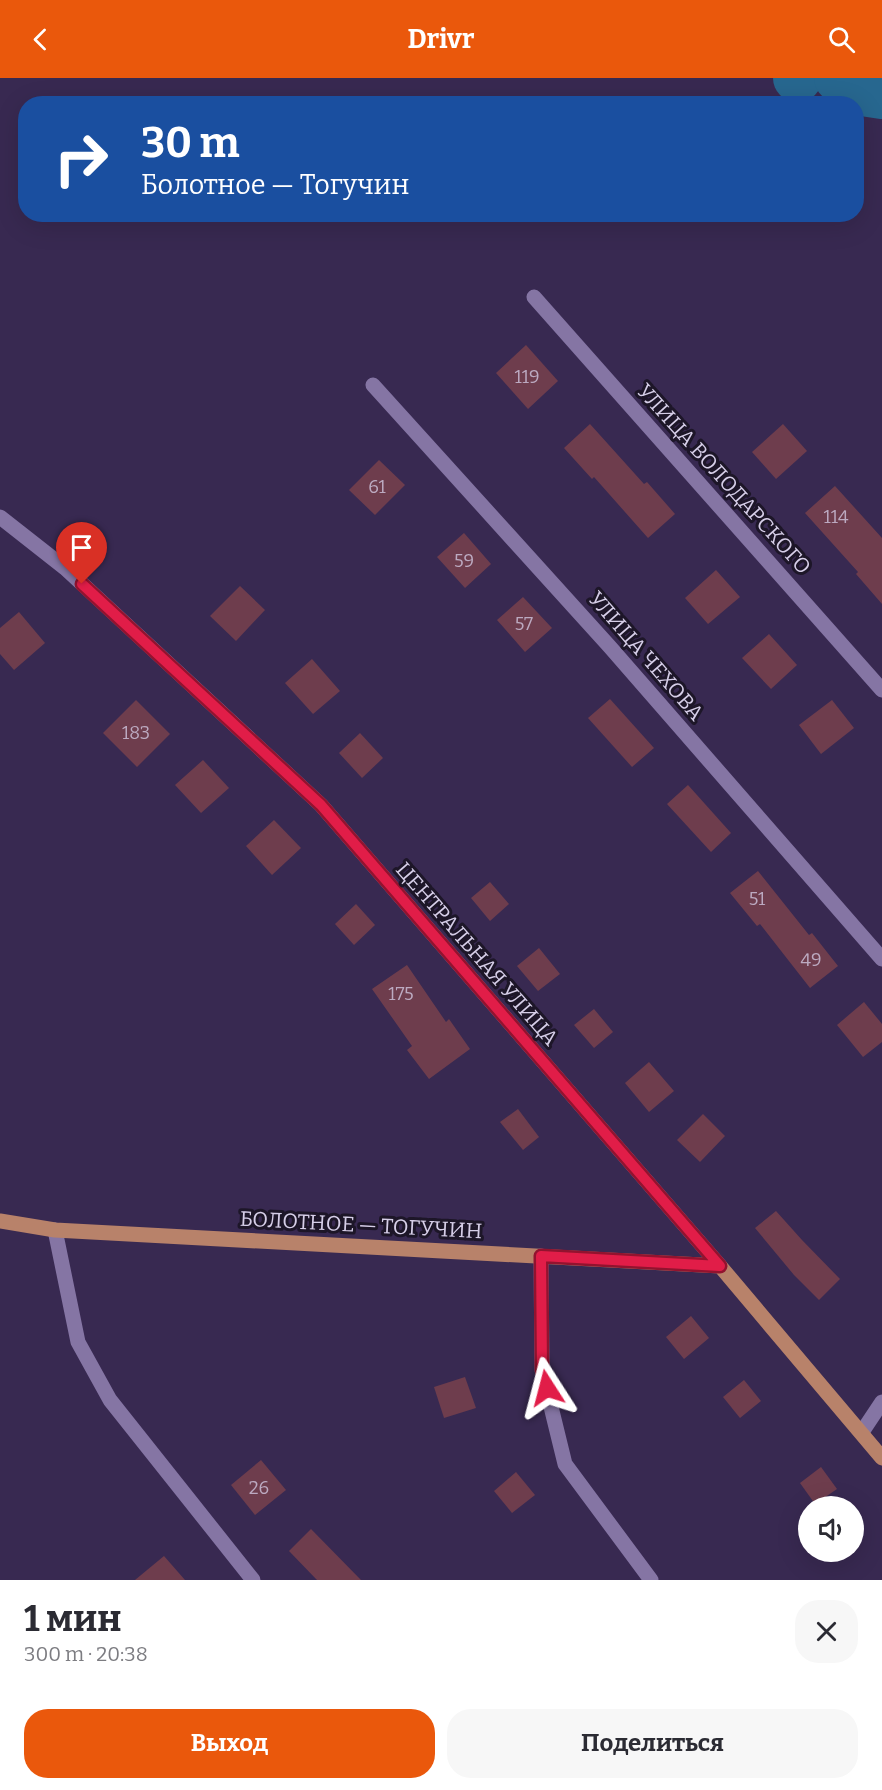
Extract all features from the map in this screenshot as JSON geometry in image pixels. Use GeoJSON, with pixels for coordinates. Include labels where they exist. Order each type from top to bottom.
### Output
{"type":"FeatureCollection","features":[{"type":"Feature","properties":{"kind":"main road","name":"БОЛОТНОЕ — ТОГУЧИН"},"geometry":{"type":"LineString","coordinates":[[0,1221],[55,1230],[720,1266]]}},
{"type":"Feature","properties":{"kind":"main road","name":"ЦЕНТРАЛЬНАЯ УЛИЦА"},"geometry":{"type":"LineString","coordinates":[[720,1266],[882,1458]]}},
{"type":"Feature","properties":{"kind":"street","name":"УЛИЦА ВОЛОДАРСКОГО"},"geometry":{"type":"LineString","coordinates":[[534,297],[882,690]]}},
{"type":"Feature","properties":{"kind":"street","name":"УЛИЦА ЧЕХОВА"},"geometry":{"type":"LineString","coordinates":[[373,386],[610,647],[882,959]]}},
{"type":"Feature","properties":{"kind":"street","name":"ЦЕНТРАЛЬНАЯ УЛИЦА"},"geometry":{"type":"LineString","coordinates":[[0,518],[65,568],[321,805],[720,1266]]}},
{"type":"Feature","properties":{"kind":"street"},"geometry":{"type":"LineString","coordinates":[[55,1230],[78,1342],[110,1400],[253,1580]]}},
{"type":"Feature","properties":{"kind":"street"},"geometry":{"type":"LineString","coordinates":[[541,1256],[542,1370],[565,1464],[651,1580]]}},
{"type":"Feature","properties":{"kind":"street"},"geometry":{"type":"LineString","coordinates":[[862,1432],[882,1402]]}},
{"type":"Feature","properties":{"kind":"green space"},"geometry":{"type":"Polygon","coordinates":[[[838,78],[882,78],[882,95],[862,92],[838,78]]]}},
{"type":"Feature","properties":{"kind":"building"},"geometry":{"type":"Polygon","coordinates":[[[526,345],[558,381],[528,409],[496,373],[526,345]]]}},
{"type":"Feature","properties":{"kind":"building"},"geometry":{"type":"Polygon","coordinates":[[[590,424],[644,484],[647,482],[675,514],[648,538],[594,477],[592,479],[564,448],[590,424]]]}},
{"type":"Feature","properties":{"kind":"building"},"geometry":{"type":"Polygon","coordinates":[[[783,424],[807,451],[776,479],[752,452],[783,424]]]}},
{"type":"Feature","properties":{"kind":"building"},"geometry":{"type":"Polygon","coordinates":[[[379,460],[405,485],[375,515],[349,490],[379,460]]]}},
{"type":"Feature","properties":{"kind":"building"},"geometry":{"type":"Polygon","coordinates":[[[835,486],[882,538],[882,604],[856,574],[858,572],[805,513],[835,486]]]}},
{"type":"Feature","properties":{"kind":"building"},"geometry":{"type":"Polygon","coordinates":[[[464,533],[491,564],[465,588],[437,557],[464,533]]]}},
{"type":"Feature","properties":{"kind":"building"},"geometry":{"type":"Polygon","coordinates":[[[716,570],[740,597],[708,624],[685,598],[716,570]]]}},
{"type":"Feature","properties":{"kind":"building"},"geometry":{"type":"Polygon","coordinates":[[[240,586],[265,610],[236,641],[210,616],[240,586]]]}},
{"type":"Feature","properties":{"kind":"building"},"geometry":{"type":"Polygon","coordinates":[[[523,597],[552,628],[525,652],[497,620],[523,597]]]}},
{"type":"Feature","properties":{"kind":"building"},"geometry":{"type":"Polygon","coordinates":[[[19,612],[45,643],[14,670],[0,654],[0,628],[19,612]]]}},
{"type":"Feature","properties":{"kind":"building"},"geometry":{"type":"Polygon","coordinates":[[[769,634],[797,665],[771,689],[742,658],[769,634]]]}},
{"type":"Feature","properties":{"kind":"building"},"geometry":{"type":"Polygon","coordinates":[[[312,659],[340,691],[313,714],[285,683],[312,659]]]}},
{"type":"Feature","properties":{"kind":"building"},"geometry":{"type":"Polygon","coordinates":[[[610,699],[654,748],[632,767],[588,718],[610,699]]]}},
{"type":"Feature","properties":{"kind":"building"},"geometry":{"type":"Polygon","coordinates":[[[136,700],[170,734],[137,767],[103,733],[136,700]]]}},
{"type":"Feature","properties":{"kind":"building"},"geometry":{"type":"Polygon","coordinates":[[[832,700],[854,728],[821,754],[799,725],[832,700]]]}},
{"type":"Feature","properties":{"kind":"building"},"geometry":{"type":"Polygon","coordinates":[[[360,733],[383,758],[362,778],[339,753],[360,733]]]}},
{"type":"Feature","properties":{"kind":"building"},"geometry":{"type":"Polygon","coordinates":[[[203,760],[229,788],[201,813],[175,785],[203,760]]]}},
{"type":"Feature","properties":{"kind":"building"},"geometry":{"type":"Polygon","coordinates":[[[688,785],[731,833],[711,852],[667,804],[688,785]]]}},
{"type":"Feature","properties":{"kind":"building"},"geometry":{"type":"Polygon","coordinates":[[[274,820],[301,848],[272,875],[246,846],[274,820]]]}},
{"type":"Feature","properties":{"kind":"building"},"geometry":{"type":"Polygon","coordinates":[[[758,871],[809,935],[812,933],[838,966],[810,988],[760,924],[757,926],[730,893],[758,871]]]}},
{"type":"Feature","properties":{"kind":"building"},"geometry":{"type":"Polygon","coordinates":[[[490,882],[509,904],[490,921],[471,898],[490,882]]]}},
{"type":"Feature","properties":{"kind":"building"},"geometry":{"type":"Polygon","coordinates":[[[356,904],[375,925],[354,945],[335,924],[356,904]]]}},
{"type":"Feature","properties":{"kind":"building"},"geometry":{"type":"Polygon","coordinates":[[[539,948],[560,974],[538,991],[517,966],[539,948]]]}},
{"type":"Feature","properties":{"kind":"building"},"geometry":{"type":"Polygon","coordinates":[[[407,965],[446,1022],[449,1019],[470,1049],[429,1079],[407,1050],[412,1046],[372,989],[407,965]]]}},
{"type":"Feature","properties":{"kind":"building"},"geometry":{"type":"Polygon","coordinates":[[[864,1002],[882,1024],[882,1042],[863,1057],[837,1025],[864,1002]]]}},
{"type":"Feature","properties":{"kind":"building"},"geometry":{"type":"Polygon","coordinates":[[[594,1009],[613,1032],[594,1048],[574,1025],[594,1009]]]}},
{"type":"Feature","properties":{"kind":"building"},"geometry":{"type":"Polygon","coordinates":[[[649,1062],[674,1091],[649,1112],[625,1083],[649,1062]]]}},
{"type":"Feature","properties":{"kind":"building"},"geometry":{"type":"Polygon","coordinates":[[[518,1109],[539,1137],[523,1150],[500,1122],[518,1109]]]}},
{"type":"Feature","properties":{"kind":"building"},"geometry":{"type":"Polygon","coordinates":[[[703,1114],[725,1136],[700,1162],[677,1140],[703,1114]]]}},
{"type":"Feature","properties":{"kind":"building"},"geometry":{"type":"Polygon","coordinates":[[[776,1211],[840,1279],[819,1300],[794,1275],[755,1228],[776,1211]]]}},
{"type":"Feature","properties":{"kind":"building"},"geometry":{"type":"Polygon","coordinates":[[[691,1316],[709,1338],[684,1359],[666,1337],[691,1316]]]}},
{"type":"Feature","properties":{"kind":"building"},"geometry":{"type":"Polygon","coordinates":[[[465,1377],[476,1408],[444,1418],[434,1387],[465,1377]]]}},
{"type":"Feature","properties":{"kind":"building"},"geometry":{"type":"Polygon","coordinates":[[[744,1380],[761,1401],[740,1418],[723,1397],[744,1380]]]}},
{"type":"Feature","properties":{"kind":"building"},"geometry":{"type":"Polygon","coordinates":[[[261,1460],[286,1490],[255,1515],[231,1485],[261,1460]]]}},
{"type":"Feature","properties":{"kind":"building"},"geometry":{"type":"Polygon","coordinates":[[[821,1467],[837,1489],[827,1496],[809,1496],[800,1483],[821,1467]]]}},
{"type":"Feature","properties":{"kind":"building"},"geometry":{"type":"Polygon","coordinates":[[[516,1472],[535,1495],[512,1513],[494,1491],[516,1472]]]}},
{"type":"Feature","properties":{"kind":"building"},"geometry":{"type":"Polygon","coordinates":[[[311,1529],[361,1580],[317,1580],[289,1551],[311,1529]]]}},
{"type":"Feature","properties":{"kind":"building"},"geometry":{"type":"Polygon","coordinates":[[[164,1556],[185,1580],[135,1580],[164,1556]]]}},
{"type":"Feature","properties":{"kind":"waterway"},"geometry":{"type":"LineString","coordinates":[[838,78],[862,92],[882,95]]}},
{"type":"Feature","properties":{"kind":"route"},"geometry":{"type":"LineString","coordinates":[[82,584],[321,805],[720,1266],[541,1256],[542,1370],[547,1388]]}}]}
